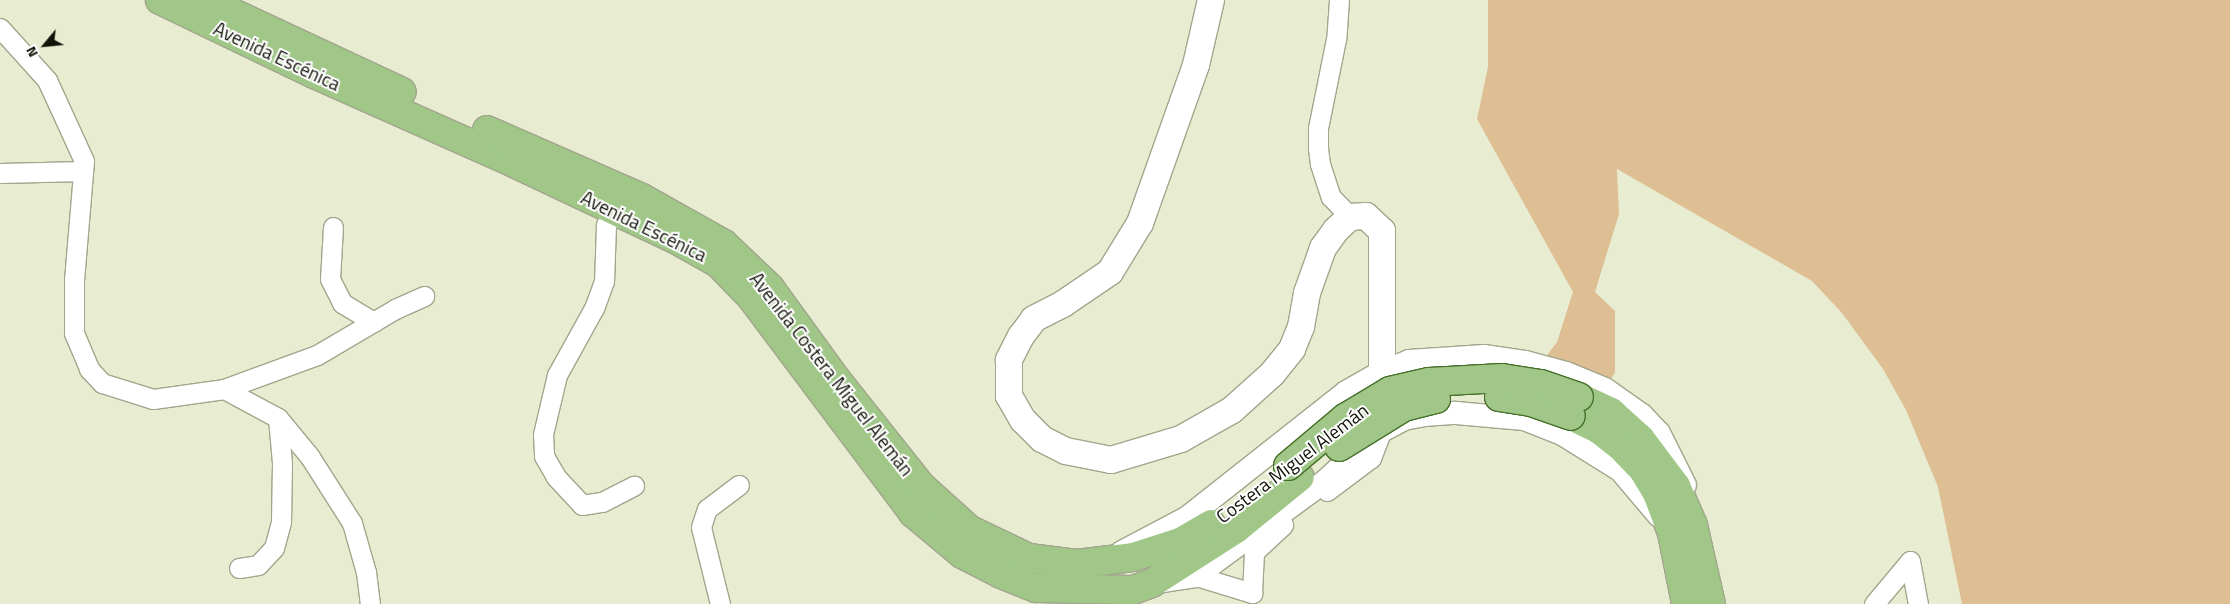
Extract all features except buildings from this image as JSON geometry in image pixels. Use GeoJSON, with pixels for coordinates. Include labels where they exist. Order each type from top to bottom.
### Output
{"type":"FeatureCollection","features":[{"type":"Feature","properties":{"kind":"main road","name":"Avenida Escénica"},"geometry":{"type":"LineString","coordinates":[[160,0],[615,211],[718,263],[751,297],[913,513],[962,554],[1033,596],[1085,590]]}},
{"type":"Feature","properties":{"kind":"main road","name":"Avenida Costera Miguel Alemán"},"geometry":{"type":"LineString","coordinates":[[205,0],[374,80],[642,198],[724,244],[770,288],[836,379],[921,486],[970,530],[1028,558],[1077,564]]}},
{"type":"Feature","properties":{"kind":"main road"},"geometry":{"type":"LineString","coordinates":[[1211,0],[1196,65],[1140,223],[1110,272],[1063,304],[1034,319],[1009,360],[1009,396],[1023,420],[1042,439],[1066,451],[1111,460],[1181,439],[1232,410],[1272,374],[1292,349],[1323,248],[1336,230],[1350,217],[1366,216],[1382,231],[1382,430]]}},
{"type":"Feature","properties":{"kind":"main road","name":"Costera Miguel Alemán"},"geometry":{"type":"LineString","coordinates":[[1085,590],[1133,590],[1152,583],[1236,528],[1352,414],[1390,391],[1429,382],[1502,378],[1541,384],[1575,406],[1611,412],[1640,438],[1676,486],[1683,529],[1686,604]]}},
{"type":"Feature","properties":{"kind":"main road","name":"Costera Miguel Alemán"},"geometry":{"type":"LineString","coordinates":[[1077,564],[1133,557],[1180,542],[1217,521],[1294,471]]}},
{"type":"Feature","properties":{"kind":"main road","name":"Costera Miguel Alemán"},"geometry":{"type":"LineString","coordinates":[[1683,529],[1711,604]]}},
{"type":"Feature","properties":{"kind":"street"},"geometry":{"type":"LineString","coordinates":[[1339,0],[1336,39],[1318,128],[1318,148],[1320,164],[1331,197],[1350,217]]}},
{"type":"Feature","properties":{"kind":"street"},"geometry":{"type":"LineString","coordinates":[[0,28],[47,80],[84,161],[74,279],[74,333],[89,369],[102,383],[153,399],[224,389],[317,355],[424,296]]}},
{"type":"Feature","properties":{"kind":"street"},"geometry":{"type":"LineString","coordinates":[[0,173],[83,171]]}},
{"type":"Feature","properties":{"kind":"street"},"geometry":{"type":"LineString","coordinates":[[615,211],[606,225],[604,281],[594,308],[557,375],[542,434],[544,456],[556,477],[582,505],[602,502],[634,486]]}},
{"type":"Feature","properties":{"kind":"street"},"geometry":{"type":"LineString","coordinates":[[333,227],[330,278],[342,303],[374,322]]}},
{"type":"Feature","properties":{"kind":"street"},"geometry":{"type":"LineString","coordinates":[[1107,560],[1188,517],[1346,392],[1381,372],[1409,362],[1484,356],[1566,372],[1605,390],[1642,414],[1659,433],[1686,487],[1683,529]]}},
{"type":"Feature","properties":{"kind":"street"},"geometry":{"type":"LineString","coordinates":[[224,389],[278,418],[310,457],[352,523],[366,572],[370,604]]}},
{"type":"Feature","properties":{"kind":"street"},"geometry":{"type":"LineString","coordinates":[[1152,583],[1196,576],[1324,482],[1382,430],[1404,419],[1424,415],[1456,413],[1524,418],[1562,434],[1620,470],[1683,529]]}},
{"type":"Feature","properties":{"kind":"street"},"geometry":{"type":"LineString","coordinates":[[239,568],[258,565],[274,548],[281,521],[282,463],[278,418]]}},
{"type":"Feature","properties":{"kind":"street"},"geometry":{"type":"LineString","coordinates":[[1254,598],[1254,552],[1261,543],[1371,458],[1382,430]]}},
{"type":"Feature","properties":{"kind":"street"},"geometry":{"type":"LineString","coordinates":[[720,604],[701,527],[707,509],[740,485]]}},
{"type":"Feature","properties":{"kind":"street"},"geometry":{"type":"LineString","coordinates":[[1242,544],[1243,565],[1254,598]]}},
{"type":"Feature","properties":{"kind":"street"},"geometry":{"type":"LineString","coordinates":[[1874,604],[1910,561],[1918,604]]}},
{"type":"Feature","properties":{"kind":"street"},"geometry":{"type":"LineString","coordinates":[[1196,576],[1254,598]]}},
{"type":"Feature","properties":{"kind":"shaded area"},"geometry":{"type":"Polygon","coordinates":[[[1488,0],[2230,0],[2230,604],[1962,604],[1938,487],[1906,410],[1883,369],[1842,313],[1812,281],[1617,169],[1619,214],[1595,292],[1615,311],[1615,373],[1598,397],[1532,375],[1557,342],[1573,292],[1477,119],[1488,67],[1488,0]]]}}]}
